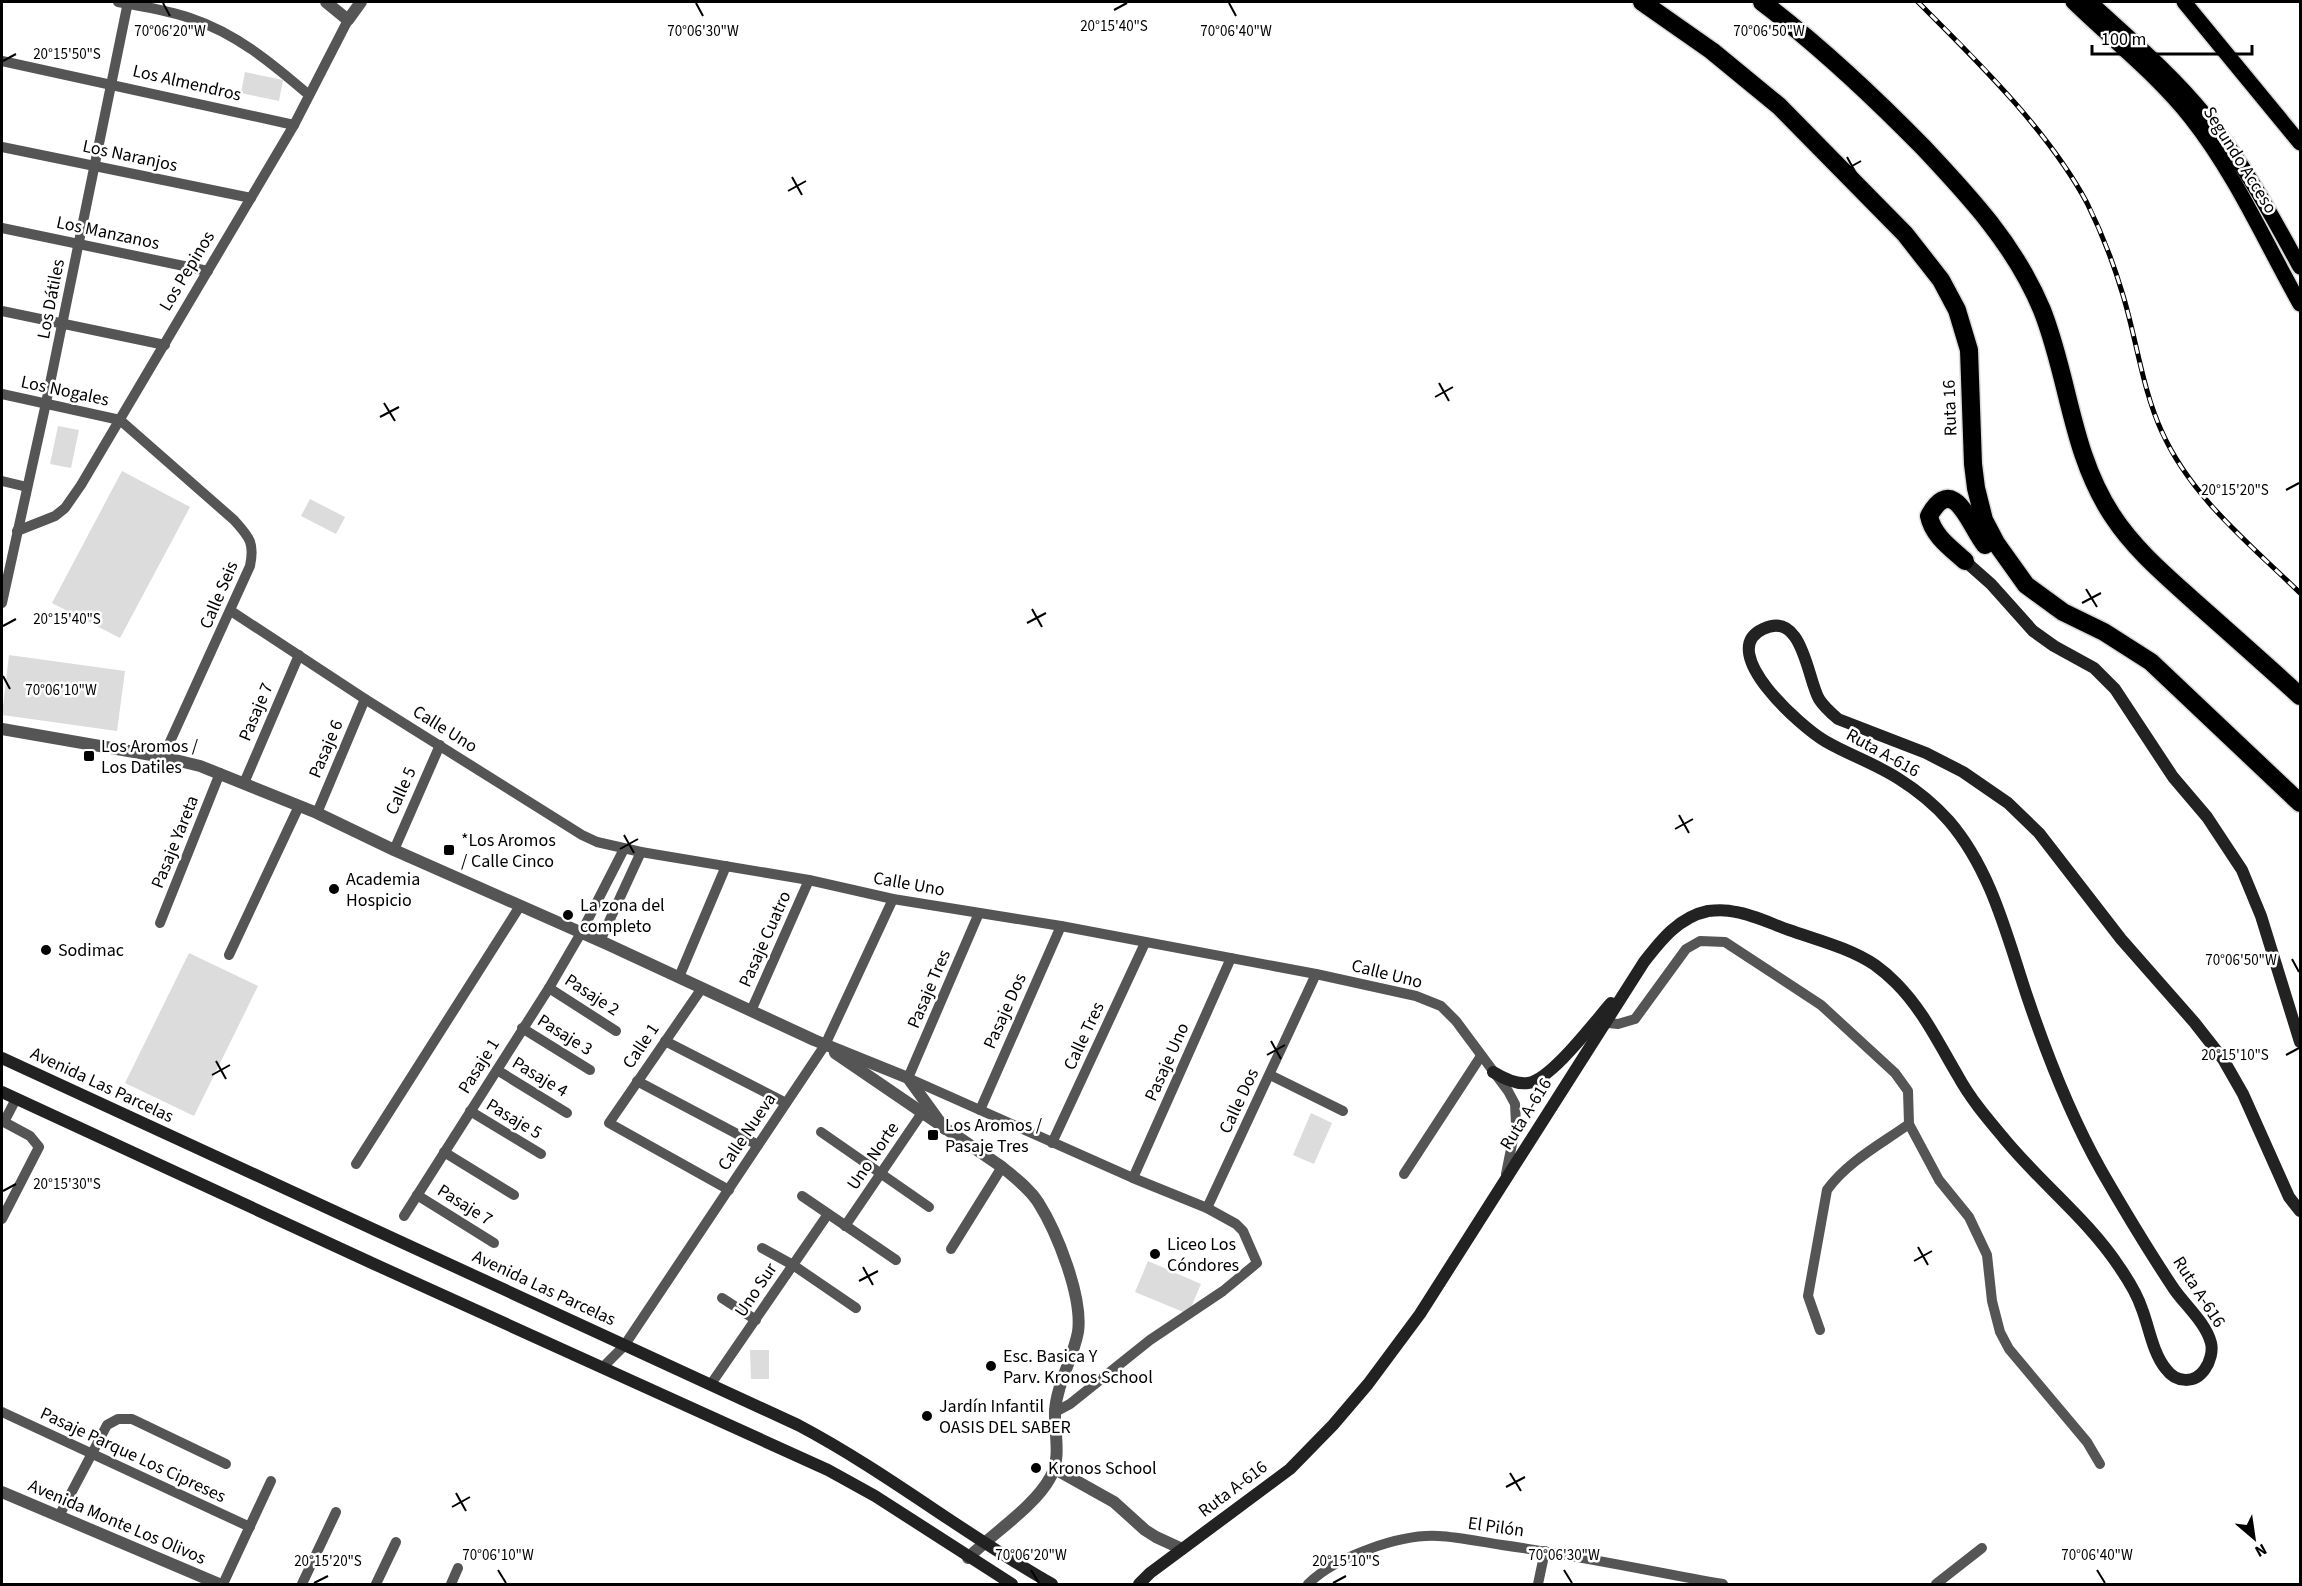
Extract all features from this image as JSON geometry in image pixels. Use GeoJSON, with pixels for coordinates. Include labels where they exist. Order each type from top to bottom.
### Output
{"type":"FeatureCollection","features":[{"type":"Feature","properties":{"kind":"highway","name":"Ruta 16"},"geometry":{"type":"LineString","coordinates":[[1642,2],[1721,57],[1792,118],[1905,234],[1941,280],[1957,310],[1969,350],[1973,464],[1984,520],[1996,543],[2026,585],[2062,612],[2104,632],[2151,662],[2301,803]]}},
{"type":"Feature","properties":{"kind":"highway"},"geometry":{"type":"LineString","coordinates":[[1762,2],[1815,44],[1875,98],[1990,221],[2022,268],[2042,311],[2057,357],[2080,447],[2096,487],[2110,513],[2143,555],[2301,696]]}},
{"type":"Feature","properties":{"kind":"highway"},"geometry":{"type":"LineString","coordinates":[[1965,561],[1935,532],[1931,525],[1929,516],[1942,499],[1951,499],[1965,510],[1980,539],[1998,562],[2026,585]]}},
{"type":"Feature","properties":{"kind":"main road","name":"Segundo Acceso"},"geometry":{"type":"LineString","coordinates":[[2073,2],[2150,72],[2204,135],[2247,204],[2301,304]]}},
{"type":"Feature","properties":{"kind":"main road","name":"Segundo Acceso"},"geometry":{"type":"LineString","coordinates":[[2090,2],[2171,78],[2203,113],[2251,178],[2301,267]]}},
{"type":"Feature","properties":{"kind":"main road"},"geometry":{"type":"LineString","coordinates":[[2184,2],[2301,143]]}},
{"type":"Feature","properties":{"kind":"main road"},"geometry":{"type":"LineString","coordinates":[[1965,561],[1991,584],[2033,631],[2054,646],[2094,668],[2115,689],[2173,777],[2207,817],[2242,870],[2261,916],[2301,1042]]}},
{"type":"Feature","properties":{"kind":"main road","name":"Ruta A-616"},"geometry":{"type":"LineString","coordinates":[[1138,1584],[1290,1469],[1333,1425],[1368,1384],[1420,1314],[1504,1182],[1600,1022],[1665,935],[1686,919],[1707,912],[1733,910],[1849,952],[1874,964],[1894,981],[1913,1002],[1979,1109],[2007,1143],[2114,1259],[2138,1299],[2165,1368],[2174,1377],[2183,1380],[2196,1377],[2205,1370],[2211,1355],[2209,1337],[2163,1272],[2080,1131],[2051,1063],[2002,920],[1980,866],[1954,828],[1924,797],[1888,772],[1815,735],[1761,679],[1750,661],[1749,650],[1751,640],[1764,628],[1782,627],[1794,635],[1800,643],[1816,691],[1823,704],[1833,714],[1845,722],[1926,753],[1963,772],[2008,803],[2051,846],[2121,939],[2194,1022],[2223,1059],[2243,1094],[2289,1197],[2301,1211]]}},
{"type":"Feature","properties":{"kind":"main road"},"geometry":{"type":"LineString","coordinates":[[1493,1072],[1515,1082],[1528,1083],[1536,1080],[1545,1075],[1600,1022]]}},
{"type":"Feature","properties":{"kind":"main road","name":"Avenida Las Parcelas"},"geometry":{"type":"LineString","coordinates":[[2,1058],[624,1346],[772,1412],[832,1443],[1052,1584]]}},
{"type":"Feature","properties":{"kind":"main road"},"geometry":{"type":"LineString","coordinates":[[2,1092],[837,1475],[875,1496],[968,1558],[1012,1584]]}},
{"type":"Feature","properties":{"kind":"street"},"geometry":{"type":"LineString","coordinates":[[125,2],[188,17],[222,31],[260,55],[309,95]]}},
{"type":"Feature","properties":{"kind":"street","name":"Los Dátiles"},"geometry":{"type":"LineString","coordinates":[[2,603],[5,566],[17,531],[46,404],[112,83],[125,2]]}},
{"type":"Feature","properties":{"kind":"street"},"geometry":{"type":"LineString","coordinates":[[327,2],[348,20]]}},
{"type":"Feature","properties":{"kind":"street","name":"Los Pepinos"},"geometry":{"type":"LineString","coordinates":[[17,531],[55,516],[65,508],[165,345],[251,198],[360,2]]}},
{"type":"Feature","properties":{"kind":"street","name":"Los Almendros"},"geometry":{"type":"LineString","coordinates":[[2,61],[294,124]]}},
{"type":"Feature","properties":{"kind":"street","name":"Los Naranjos"},"geometry":{"type":"LineString","coordinates":[[2,147],[251,198]]}},
{"type":"Feature","properties":{"kind":"street","name":"Los Manzanos"},"geometry":{"type":"LineString","coordinates":[[2,228],[208,271]]}},
{"type":"Feature","properties":{"kind":"street"},"geometry":{"type":"LineString","coordinates":[[2,311],[165,345]]}},
{"type":"Feature","properties":{"kind":"street","name":"Los Nogales"},"geometry":{"type":"LineString","coordinates":[[2,394],[120,420]]}},
{"type":"Feature","properties":{"kind":"street","name":"Calle Seis"},"geometry":{"type":"LineString","coordinates":[[120,420],[234,520],[250,537],[254,550],[250,566],[231,611],[163,757]]}},
{"type":"Feature","properties":{"kind":"street"},"geometry":{"type":"LineString","coordinates":[[2,481],[27,487]]}},
{"type":"Feature","properties":{"kind":"street","name":"Calle Uno"},"geometry":{"type":"LineString","coordinates":[[231,611],[365,699],[582,835],[597,842],[624,849],[809,880],[893,899],[1061,926],[1316,974],[1416,996],[1441,1006],[1456,1021],[1508,1091],[1515,1104],[1516,1124],[1504,1182]]}},
{"type":"Feature","properties":{"kind":"street","name":"Pasaje 7"},"geometry":{"type":"LineString","coordinates":[[244,783],[299,655]]}},
{"type":"Feature","properties":{"kind":"street","name":"Pasaje 6"},"geometry":{"type":"LineString","coordinates":[[316,813],[365,699]]}},
{"type":"Feature","properties":{"kind":"street"},"geometry":{"type":"LineString","coordinates":[[2,729],[163,757],[220,773],[316,813],[393,850],[679,976],[825,1045],[908,1078],[1052,1143],[1207,1208],[1236,1224],[1243,1231],[1257,1263],[1223,1291],[1150,1340],[1070,1404],[1055,1412]]}},
{"type":"Feature","properties":{"kind":"street","name":"Calle 5"},"geometry":{"type":"LineString","coordinates":[[393,850],[440,745]]}},
{"type":"Feature","properties":{"kind":"street","name":"Pasaje Yareta"},"geometry":{"type":"LineString","coordinates":[[160,923],[220,773]]}},
{"type":"Feature","properties":{"kind":"street"},"geometry":{"type":"LineString","coordinates":[[229,955],[299,806]]}},
{"type":"Feature","properties":{"kind":"street","name":"Pasaje 1"},"geometry":{"type":"LineString","coordinates":[[404,1216],[549,988],[581,933],[624,849]]}},
{"type":"Feature","properties":{"kind":"street"},"geometry":{"type":"LineString","coordinates":[[600,941],[641,852]]}},
{"type":"Feature","properties":{"kind":"street"},"geometry":{"type":"LineString","coordinates":[[679,976],[726,866]]}},
{"type":"Feature","properties":{"kind":"street","name":"Pasaje Cuatro"},"geometry":{"type":"LineString","coordinates":[[751,1011],[809,880]]}},
{"type":"Feature","properties":{"kind":"street","name":"Calle Nueva"},"geometry":{"type":"LineString","coordinates":[[602,1368],[624,1346],[825,1045],[893,899]]}},
{"type":"Feature","properties":{"kind":"street"},"geometry":{"type":"LineString","coordinates":[[356,1164],[520,906]]}},
{"type":"Feature","properties":{"kind":"street","name":"Pasaje Tres"},"geometry":{"type":"LineString","coordinates":[[908,1078],[979,913]]}},
{"type":"Feature","properties":{"kind":"street","name":"Pasaje Dos"},"geometry":{"type":"LineString","coordinates":[[980,1110],[1061,926]]}},
{"type":"Feature","properties":{"kind":"street"},"geometry":{"type":"LineString","coordinates":[[1600,1022],[1618,1024],[1635,1019],[1686,949],[1700,941],[1725,942],[1821,1005],[1895,1073],[1908,1090],[1909,1124],[1939,1180],[1976,1228],[1987,1255],[1992,1301],[2000,1332],[2008,1349],[2087,1442],[2100,1464]]}},
{"type":"Feature","properties":{"kind":"street","name":"Calle Tres"},"geometry":{"type":"LineString","coordinates":[[1052,1143],[1145,943]]}},
{"type":"Feature","properties":{"kind":"street","name":"Pasaje Uno"},"geometry":{"type":"LineString","coordinates":[[1133,1178],[1231,958]]}},
{"type":"Feature","properties":{"kind":"street","name":"Calle Dos"},"geometry":{"type":"LineString","coordinates":[[1207,1208],[1316,974]]}},
{"type":"Feature","properties":{"kind":"street","name":"Pasaje 2"},"geometry":{"type":"LineString","coordinates":[[549,988],[616,1030]]}},
{"type":"Feature","properties":{"kind":"street","name":"Calle 1"},"geometry":{"type":"LineString","coordinates":[[702,988],[609,1123],[729,1190]]}},
{"type":"Feature","properties":{"kind":"street","name":"Pasaje 3"},"geometry":{"type":"LineString","coordinates":[[522,1028],[590,1070]]}},
{"type":"Feature","properties":{"kind":"street"},"geometry":{"type":"LineString","coordinates":[[665,1041],[786,1103]]}},
{"type":"Feature","properties":{"kind":"street"},"geometry":{"type":"LineString","coordinates":[[825,1045],[851,1066],[925,1109],[945,1129],[1002,1167],[1024,1185],[1038,1202],[1072,1279],[1078,1301],[1077,1334],[1062,1378],[1055,1412],[1055,1469],[1038,1496],[968,1558]]}},
{"type":"Feature","properties":{"kind":"street"},"geometry":{"type":"LineString","coordinates":[[1404,1174],[1481,1056]]}},
{"type":"Feature","properties":{"kind":"street","name":"Pasaje 4"},"geometry":{"type":"LineString","coordinates":[[496,1071],[567,1113]]}},
{"type":"Feature","properties":{"kind":"street"},"geometry":{"type":"LineString","coordinates":[[1270,1075],[1342,1111]]}},
{"type":"Feature","properties":{"kind":"street"},"geometry":{"type":"LineString","coordinates":[[908,1078],[925,1109]]}},
{"type":"Feature","properties":{"kind":"street"},"geometry":{"type":"LineString","coordinates":[[637,1081],[758,1145]]}},
{"type":"Feature","properties":{"kind":"street"},"geometry":{"type":"LineString","coordinates":[[2,1219],[39,1147],[30,1136],[3,1122],[16,1099]]}},
{"type":"Feature","properties":{"kind":"street","name":"Uno Norte"},"geometry":{"type":"LineString","coordinates":[[845,1226],[925,1109]]}},
{"type":"Feature","properties":{"kind":"street","name":"Pasaje 5"},"geometry":{"type":"LineString","coordinates":[[470,1111],[541,1154]]}},
{"type":"Feature","properties":{"kind":"street"},"geometry":{"type":"LineString","coordinates":[[1820,1330],[1808,1296],[1827,1190],[1834,1179],[1851,1164],[1909,1124]]}},
{"type":"Feature","properties":{"kind":"street"},"geometry":{"type":"LineString","coordinates":[[821,1132],[929,1206]]}},
{"type":"Feature","properties":{"kind":"street"},"geometry":{"type":"LineString","coordinates":[[444,1152],[514,1195]]}},
{"type":"Feature","properties":{"kind":"street"},"geometry":{"type":"LineString","coordinates":[[951,1249],[1002,1167]]}},
{"type":"Feature","properties":{"kind":"street","name":"Pasaje 7"},"geometry":{"type":"LineString","coordinates":[[417,1194],[494,1243]]}},
{"type":"Feature","properties":{"kind":"street"},"geometry":{"type":"LineString","coordinates":[[802,1196],[896,1260]]}},
{"type":"Feature","properties":{"kind":"street","name":"Uno Sur"},"geometry":{"type":"LineString","coordinates":[[711,1384],[828,1214]]}},
{"type":"Feature","properties":{"kind":"street"},"geometry":{"type":"LineString","coordinates":[[762,1248],[794,1265],[856,1308]]}},
{"type":"Feature","properties":{"kind":"street"},"geometry":{"type":"LineString","coordinates":[[722,1298],[756,1320]]}},
{"type":"Feature","properties":{"kind":"street","name":"Pasaje Parque Los Cipreses"},"geometry":{"type":"LineString","coordinates":[[2,1412],[250,1527]]}},
{"type":"Feature","properties":{"kind":"street"},"geometry":{"type":"LineString","coordinates":[[59,1516],[107,1425],[118,1419],[127,1418],[226,1464]]}},
{"type":"Feature","properties":{"kind":"street"},"geometry":{"type":"LineString","coordinates":[[1055,1469],[1114,1502],[1156,1537],[1182,1549]]}},
{"type":"Feature","properties":{"kind":"street"},"geometry":{"type":"LineString","coordinates":[[221,1584],[271,1481]]}},
{"type":"Feature","properties":{"kind":"street","name":"Avenida Monte Los Olivos"},"geometry":{"type":"LineString","coordinates":[[2,1492],[221,1584]]}},
{"type":"Feature","properties":{"kind":"street"},"geometry":{"type":"LineString","coordinates":[[302,1584],[336,1512]]}},
{"type":"Feature","properties":{"kind":"street","name":"El Pilón"},"geometry":{"type":"LineString","coordinates":[[1308,1584],[1335,1566],[1367,1551],[1401,1540],[1437,1536],[1545,1551],[1723,1584]]}},
{"type":"Feature","properties":{"kind":"street"},"geometry":{"type":"LineString","coordinates":[[376,1584],[396,1542]]}},
{"type":"Feature","properties":{"kind":"street"},"geometry":{"type":"LineString","coordinates":[[1936,1584],[1982,1548]]}},
{"type":"Feature","properties":{"kind":"street"},"geometry":{"type":"LineString","coordinates":[[1538,1584],[1545,1551]]}},
{"type":"Feature","properties":{"kind":"street"},"geometry":{"type":"LineString","coordinates":[[451,1584],[458,1568]]}},
{"type":"Feature","properties":{"kind":"shaded area"},"geometry":{"type":"Polygon","coordinates":[[[245,72],[283,80],[279,101],[241,93],[245,72]]]}},
{"type":"Feature","properties":{"kind":"shaded area"},"geometry":{"type":"Polygon","coordinates":[[[58,426],[79,430],[71,468],[50,464],[58,426]]]}},
{"type":"Feature","properties":{"kind":"shaded area"},"geometry":{"type":"Polygon","coordinates":[[[122,471],[190,507],[120,638],[52,603],[122,471]]]}},
{"type":"Feature","properties":{"kind":"shaded area"},"geometry":{"type":"Polygon","coordinates":[[[310,499],[345,517],[336,534],[301,516],[310,499]]]}},
{"type":"Feature","properties":{"kind":"shaded area"},"geometry":{"type":"Polygon","coordinates":[[[9,655],[125,671],[117,731],[2,715],[9,655]]]}},
{"type":"Feature","properties":{"kind":"shaded area"},"geometry":{"type":"Polygon","coordinates":[[[189,953],[258,986],[194,1116],[125,1083],[189,953]]]}},
{"type":"Feature","properties":{"kind":"shaded area"},"geometry":{"type":"Polygon","coordinates":[[[1311,1113],[1332,1123],[1314,1164],[1293,1155],[1311,1113]]]}},
{"type":"Feature","properties":{"kind":"shaded area"},"geometry":{"type":"Polygon","coordinates":[[[1148,1261],[1201,1284],[1188,1314],[1135,1292],[1148,1261]]]}},
{"type":"Feature","properties":{"kind":"shaded area"},"geometry":{"type":"Polygon","coordinates":[[[750,1350],[769,1350],[769,1379],[751,1379],[750,1350]]]}},
{"type":"Feature","properties":{"kind":"railway"},"geometry":{"type":"LineString","coordinates":[[1918,2],[2010,97],[2071,176],[2087,203],[2111,258],[2127,309],[2149,398],[2174,456],[2205,499],[2300,593]]}},
{"type":"Feature","properties":{"kind":"place","name":"Los Aromos / Los Datiles"},"geometry":{"type":"Point","coordinates":[89,756]}},
{"type":"Feature","properties":{"kind":"place","name":"*Los Aromos / Calle Cinco"},"geometry":{"type":"Point","coordinates":[449,850]}},
{"type":"Feature","properties":{"kind":"place","name":"Academia Hospicio"},"geometry":{"type":"Point","coordinates":[334,889]}},
{"type":"Feature","properties":{"kind":"place","name":"La zona del completo"},"geometry":{"type":"Point","coordinates":[568,915]}},
{"type":"Feature","properties":{"kind":"place","name":"Sodimac"},"geometry":{"type":"Point","coordinates":[46,950]}},
{"type":"Feature","properties":{"kind":"place","name":"Los Aromos / Pasaje Tres"},"geometry":{"type":"Point","coordinates":[933,1135]}},
{"type":"Feature","properties":{"kind":"place","name":"Liceo Los Cóndores"},"geometry":{"type":"Point","coordinates":[1155,1254]}},
{"type":"Feature","properties":{"kind":"place","name":"Esc. Basica Y Parv. Kronos School"},"geometry":{"type":"Point","coordinates":[991,1366]}},
{"type":"Feature","properties":{"kind":"place","name":"Jardín Infantil OASIS DEL SABER"},"geometry":{"type":"Point","coordinates":[927,1416]}},
{"type":"Feature","properties":{"kind":"place","name":"Kronos School"},"geometry":{"type":"Point","coordinates":[1036,1468]}}]}
